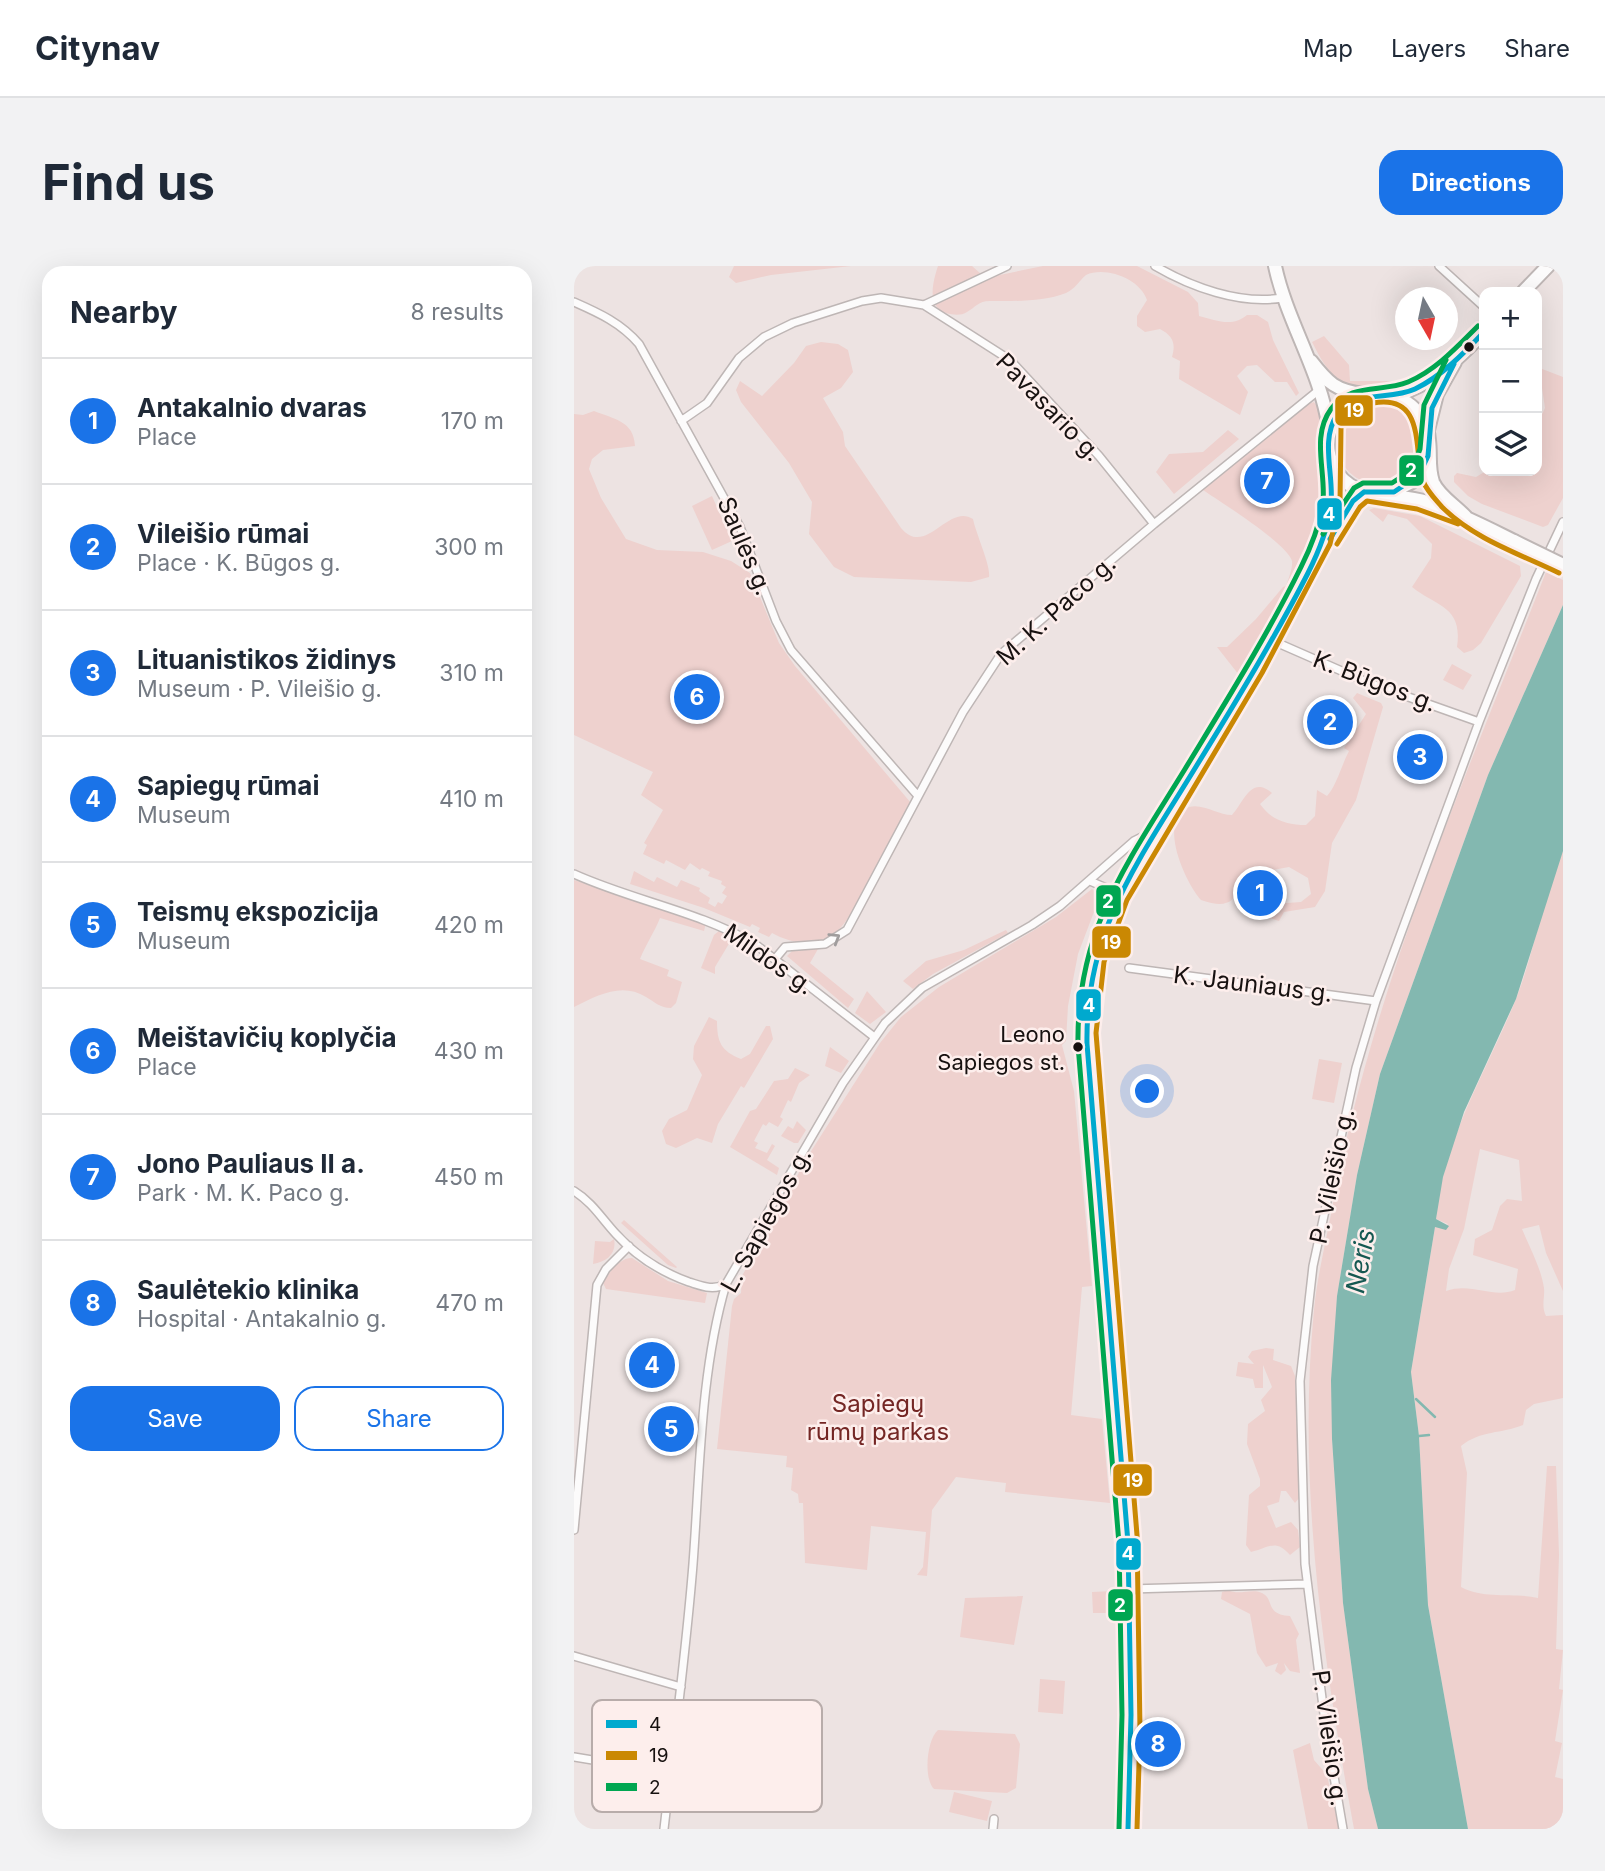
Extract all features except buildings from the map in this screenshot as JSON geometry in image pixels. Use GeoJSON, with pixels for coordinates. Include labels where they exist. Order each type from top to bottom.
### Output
{"type":"FeatureCollection","features":[{"type":"Feature","properties":{"kind":"main road"},"geometry":{"type":"LineString","coordinates":[[1275,266],[1282,298],[1319,390],[1330,433],[1332,493],[1329,516],[1309,570]]}},
{"type":"Feature","properties":{"kind":"main road"},"geometry":{"type":"LineString","coordinates":[[1528,287],[1548,266]]}},
{"type":"Feature","properties":{"kind":"main road"},"geometry":{"type":"LineString","coordinates":[[1303,348],[1334,387],[1346,393],[1394,396],[1417,388],[1455,362],[1479,337]]}},
{"type":"Feature","properties":{"kind":"main road"},"geometry":{"type":"LineString","coordinates":[[1455,362],[1437,394],[1428,430],[1428,456],[1434,484],[1466,517]]}},
{"type":"Feature","properties":{"kind":"main road"},"geometry":{"type":"LineString","coordinates":[[1330,433],[1345,407],[1367,395]]}},
{"type":"Feature","properties":{"kind":"main road"},"geometry":{"type":"LineString","coordinates":[[1394,396],[1412,405],[1428,430]]}},
{"type":"Feature","properties":{"kind":"main road"},"geometry":{"type":"LineString","coordinates":[[1385,494],[1412,482],[1428,456]]}},
{"type":"Feature","properties":{"kind":"main road"},"geometry":{"type":"LineString","coordinates":[[1330,458],[1344,481],[1364,492],[1419,500],[1466,517],[1563,565]]}},
{"type":"Feature","properties":{"kind":"main road"},"geometry":{"type":"LineString","coordinates":[[1128,1829],[1130,1589],[1120,1415],[1087,1033],[1091,970],[1118,893],[1271,639],[1309,570],[1353,501],[1364,492]]}},
{"type":"Feature","properties":{"kind":"street"},"geometry":{"type":"LineString","coordinates":[[924,305],[1007,266]]}},
{"type":"Feature","properties":{"kind":"street"},"geometry":{"type":"LineString","coordinates":[[1155,266],[1187,282],[1223,293],[1253,300],[1282,298]]}},
{"type":"Feature","properties":{"kind":"street"},"geometry":{"type":"LineString","coordinates":[[1439,266],[1479,302]]}},
{"type":"Feature","properties":{"kind":"street","name":"Pavasario g."},"geometry":{"type":"LineString","coordinates":[[681,421],[707,403],[724,376],[748,348],[789,325],[871,299],[924,305],[1010,360],[1098,456],[1154,524]]}},
{"type":"Feature","properties":{"kind":"street","name":"Saulės g."},"geometry":{"type":"LineString","coordinates":[[574,302],[605,315],[629,332],[639,344],[740,527],[774,615],[791,650],[918,796]]}},
{"type":"Feature","properties":{"kind":"street","name":"M. K. Paco g."},"geometry":{"type":"LineString","coordinates":[[775,959],[785,947],[825,944],[844,934],[873,885],[963,712],[1001,654],[1154,524],[1319,390]]}},
{"type":"Feature","properties":{"kind":"street","name":"P. Vileišio g."},"geometry":{"type":"LineString","coordinates":[[1343,1829],[1326,1730],[1307,1584],[1300,1381],[1307,1311],[1325,1199],[1356,1068],[1376,1001],[1479,722],[1563,522]]}},
{"type":"Feature","properties":{"kind":"street","name":"K. Būgos g."},"geometry":{"type":"LineString","coordinates":[[1271,639],[1369,683],[1479,722]]}},
{"type":"Feature","properties":{"kind":"street","name":"L. Sapiegos g."},"geometry":{"type":"LineString","coordinates":[[680,1700],[708,1391],[720,1304],[726,1284],[873,1037],[922,988],[1028,928],[1090,881],[1130,845],[1158,829]]}},
{"type":"Feature","properties":{"kind":"street","name":"Mildos g."},"geometry":{"type":"LineString","coordinates":[[574,874],[713,921],[755,944],[873,1037]]}},
{"type":"Feature","properties":{"kind":"street"},"geometry":{"type":"LineString","coordinates":[[1090,881],[1118,893]]}},
{"type":"Feature","properties":{"kind":"street","name":"K. Jauniaus g."},"geometry":{"type":"LineString","coordinates":[[1129,968],[1376,1001]]}},
{"type":"Feature","properties":{"kind":"street"},"geometry":{"type":"LineString","coordinates":[[574,1191],[595,1208],[629,1246],[658,1269],[711,1288],[726,1284]]}},
{"type":"Feature","properties":{"kind":"street"},"geometry":{"type":"LineString","coordinates":[[574,1530],[597,1285],[606,1269],[629,1246]]}},
{"type":"Feature","properties":{"kind":"street"},"geometry":{"type":"LineString","coordinates":[[574,1420],[584,1420]]}},
{"type":"Feature","properties":{"kind":"street"},"geometry":{"type":"LineString","coordinates":[[1130,1589],[1307,1584]]}},
{"type":"Feature","properties":{"kind":"street"},"geometry":{"type":"LineString","coordinates":[[574,1656],[681,1688]]}},
{"type":"Feature","properties":{"kind":"street"},"geometry":{"type":"LineString","coordinates":[[574,1757],[592,1760]]}},
{"type":"Feature","properties":{"kind":"street"},"geometry":{"type":"LineString","coordinates":[[993,1829],[994,1819]]}},
{"type":"Feature","properties":{"kind":"green space"},"geometry":{"type":"Polygon","coordinates":[[[734,266],[851,266],[771,275],[736,283],[729,277],[734,266]]]}},
{"type":"Feature","properties":{"kind":"green space"},"geometry":{"type":"Polygon","coordinates":[[[938,266],[972,266],[981,274],[990,277],[1043,266],[1137,266],[1188,292],[1198,303],[1199,316],[1230,322],[1247,315],[1257,315],[1268,322],[1273,340],[1299,393],[1296,396],[1287,382],[1275,382],[1257,365],[1247,366],[1237,376],[1248,392],[1240,415],[1179,379],[1180,361],[1172,357],[1172,340],[1160,329],[1145,332],[1137,326],[1137,316],[1147,300],[1137,286],[1121,276],[1094,273],[1086,275],[1069,291],[1057,296],[986,301],[965,313],[954,315],[940,310],[933,299],[938,266]]]}},
{"type":"Feature","properties":{"kind":"green space"},"geometry":{"type":"Polygon","coordinates":[[[1324,336],[1349,365],[1350,381],[1403,381],[1357,386],[1338,379],[1329,370],[1312,342],[1324,336]]]}},
{"type":"Feature","properties":{"kind":"green space"},"geometry":{"type":"Polygon","coordinates":[[[821,342],[838,344],[848,350],[853,372],[841,388],[823,398],[843,432],[845,446],[901,528],[910,536],[919,537],[955,518],[964,516],[973,519],[988,565],[989,577],[971,582],[854,577],[834,567],[809,534],[812,502],[789,463],[741,402],[736,390],[740,381],[762,396],[794,363],[806,346],[821,342]]]}},
{"type":"Feature","properties":{"kind":"green space"},"geometry":{"type":"Polygon","coordinates":[[[1542,369],[1563,377],[1563,498],[1548,525],[1543,527],[1468,496],[1454,482],[1454,476],[1457,473],[1476,477],[1542,476],[1542,414],[1545,408],[1542,369]]]}},
{"type":"Feature","properties":{"kind":"green space"},"geometry":{"type":"Polygon","coordinates":[[[1314,402],[1319,409],[1323,513],[1320,532],[1239,675],[1217,647],[1227,647],[1286,586],[1292,561],[1279,544],[1203,490],[1303,406],[1314,402]]]}},
{"type":"Feature","properties":{"kind":"green space"},"geometry":{"type":"Polygon","coordinates":[[[1378,402],[1394,406],[1407,414],[1415,427],[1419,443],[1415,459],[1407,472],[1394,480],[1378,484],[1362,480],[1349,472],[1341,459],[1337,443],[1341,427],[1349,414],[1362,406],[1378,402]]]}},
{"type":"Feature","properties":{"kind":"green space"},"geometry":{"type":"Polygon","coordinates":[[[594,411],[622,422],[634,438],[635,446],[603,450],[592,459],[589,469],[601,498],[626,539],[657,550],[703,552],[731,561],[750,573],[779,643],[795,666],[911,803],[863,896],[841,928],[823,940],[800,943],[772,933],[769,937],[758,932],[760,928],[752,924],[750,927],[704,908],[630,884],[634,871],[654,882],[657,877],[677,887],[681,880],[700,888],[699,891],[710,898],[708,903],[715,907],[718,902],[722,904],[727,896],[722,893],[726,887],[721,884],[722,881],[708,876],[710,872],[702,868],[700,870],[690,863],[685,870],[666,860],[664,864],[643,854],[647,845],[644,843],[663,810],[641,795],[653,772],[574,735],[574,414],[583,415],[594,411]]]}},
{"type":"Feature","properties":{"kind":"green space"},"geometry":{"type":"Polygon","coordinates":[[[1228,430],[1239,439],[1174,494],[1156,472],[1169,454],[1203,452],[1228,430]]]}},
{"type":"Feature","properties":{"kind":"green space"},"geometry":{"type":"Polygon","coordinates":[[[712,496],[732,541],[712,550],[692,506],[712,496]]]}},
{"type":"Feature","properties":{"kind":"green space"},"geometry":{"type":"Polygon","coordinates":[[[1374,508],[1420,516],[1520,566],[1521,576],[1481,643],[1473,650],[1464,653],[1457,647],[1458,633],[1452,615],[1412,587],[1431,558],[1432,544],[1407,519],[1388,514],[1383,522],[1369,510],[1374,508]]]}},
{"type":"Feature","properties":{"kind":"green space"},"geometry":{"type":"Polygon","coordinates":[[[1546,572],[1563,580],[1563,605],[1488,775],[1380,1074],[1357,1175],[1337,1296],[1332,1439],[1343,1603],[1368,1789],[1378,1829],[1354,1829],[1323,1636],[1311,1506],[1310,1375],[1317,1286],[1348,1131],[1395,968],[1452,809],[1546,572]]]}},
{"type":"Feature","properties":{"kind":"green space"},"geometry":{"type":"Polygon","coordinates":[[[1452,664],[1472,675],[1463,690],[1443,680],[1452,664]]]}},
{"type":"Feature","properties":{"kind":"green space"},"geometry":{"type":"Polygon","coordinates":[[[1357,693],[1381,703],[1383,707],[1356,800],[1332,843],[1325,891],[1315,907],[1284,912],[1279,921],[1270,918],[1273,904],[1301,902],[1311,894],[1308,878],[1289,867],[1267,871],[1254,868],[1247,874],[1231,900],[1215,904],[1201,900],[1188,881],[1177,852],[1174,838],[1179,814],[1194,806],[1232,815],[1249,792],[1259,787],[1272,793],[1260,804],[1269,814],[1286,823],[1306,825],[1315,816],[1317,790],[1327,796],[1330,792],[1349,751],[1344,748],[1366,714],[1353,698],[1357,693]]]}},
{"type":"Feature","properties":{"kind":"green space"},"geometry":{"type":"Polygon","coordinates":[[[1563,851],[1563,1291],[1546,1253],[1539,1225],[1522,1229],[1543,1281],[1546,1316],[1563,1315],[1563,1398],[1534,1404],[1526,1410],[1523,1425],[1476,1437],[1461,1446],[1467,1473],[1461,1587],[1489,1595],[1538,1598],[1547,1466],[1556,1466],[1559,1555],[1556,1649],[1563,1650],[1559,1689],[1563,1690],[1555,1741],[1562,1743],[1555,1777],[1563,1779],[1563,1829],[1468,1829],[1428,1605],[1419,1436],[1411,1372],[1435,1227],[1443,1228],[1448,1224],[1436,1219],[1447,1161],[1468,1106],[1516,999],[1563,851]],[[1480,1149],[1464,1229],[1449,1269],[1446,1291],[1465,1288],[1499,1293],[1515,1290],[1518,1269],[1473,1255],[1475,1239],[1492,1230],[1500,1206],[1507,1199],[1522,1201],[1519,1160],[1480,1149]]]}},
{"type":"Feature","properties":{"kind":"green space"},"geometry":{"type":"Polygon","coordinates":[[[574,880],[706,923],[704,931],[660,918],[640,959],[669,970],[667,976],[682,982],[676,1003],[671,1008],[661,1006],[637,993],[619,990],[574,1007],[574,880]]]}},
{"type":"Feature","properties":{"kind":"green space","name":"Sapiegų rūmų parkas"},"geometry":{"type":"Polygon","coordinates":[[[1092,889],[1100,896],[1078,954],[1068,1006],[1066,1041],[1062,1045],[1074,1091],[1092,1286],[1082,1287],[1071,1415],[1102,1419],[1110,1503],[1005,1492],[1006,1483],[956,1477],[932,1510],[927,1576],[917,1575],[923,1567],[926,1532],[871,1526],[867,1570],[805,1563],[803,1503],[799,1503],[798,1494],[791,1490],[793,1468],[786,1467],[787,1456],[717,1449],[732,1306],[734,1299],[741,1293],[742,1276],[808,1156],[880,1043],[901,1017],[939,987],[1056,917],[1092,889]]]}},
{"type":"Feature","properties":{"kind":"green space"},"geometry":{"type":"Polygon","coordinates":[[[720,930],[733,937],[715,967],[715,974],[701,968],[714,935],[720,930]]]}},
{"type":"Feature","properties":{"kind":"green space"},"geometry":{"type":"Polygon","coordinates":[[[1006,930],[1008,933],[933,974],[913,989],[903,981],[926,961],[964,950],[1006,930]]]}},
{"type":"Feature","properties":{"kind":"green space"},"geometry":{"type":"Polygon","coordinates":[[[818,949],[810,963],[854,999],[848,1008],[787,956],[793,950],[818,949]]]}},
{"type":"Feature","properties":{"kind":"green space"},"geometry":{"type":"Polygon","coordinates":[[[867,991],[886,1012],[870,1024],[855,1013],[867,991]]]}},
{"type":"Feature","properties":{"kind":"green space"},"geometry":{"type":"Polygon","coordinates":[[[709,1017],[717,1021],[719,1040],[725,1049],[741,1059],[750,1054],[766,1026],[770,1026],[773,1039],[744,1088],[741,1086],[718,1124],[712,1143],[697,1138],[676,1148],[666,1144],[662,1131],[669,1119],[687,1110],[702,1075],[693,1059],[694,1046],[709,1017]]]}},
{"type":"Feature","properties":{"kind":"green space"},"geometry":{"type":"Polygon","coordinates":[[[830,1047],[849,1061],[841,1073],[825,1066],[830,1047]]]}},
{"type":"Feature","properties":{"kind":"green space"},"geometry":{"type":"Polygon","coordinates":[[[1319,1059],[1342,1063],[1334,1103],[1312,1099],[1319,1059]]]}},
{"type":"Feature","properties":{"kind":"green space"},"geometry":{"type":"Polygon","coordinates":[[[795,1068],[810,1075],[799,1083],[791,1102],[788,1100],[778,1127],[769,1122],[766,1126],[763,1124],[754,1141],[758,1143],[755,1148],[767,1153],[772,1144],[775,1146],[767,1160],[779,1168],[777,1175],[730,1147],[750,1111],[756,1109],[774,1081],[788,1079],[795,1068]]]}},
{"type":"Feature","properties":{"kind":"green space"},"geometry":{"type":"Polygon","coordinates":[[[797,1121],[806,1130],[798,1143],[794,1143],[781,1136],[788,1126],[793,1129],[797,1121]]]}},
{"type":"Feature","properties":{"kind":"green space"},"geometry":{"type":"Polygon","coordinates":[[[624,1220],[677,1267],[668,1265],[621,1223],[624,1220]]]}},
{"type":"Feature","properties":{"kind":"green space"},"geometry":{"type":"Polygon","coordinates":[[[614,1239],[614,1249],[610,1256],[593,1264],[595,1241],[610,1242],[614,1239]]]}},
{"type":"Feature","properties":{"kind":"green space"},"geometry":{"type":"Polygon","coordinates":[[[632,1258],[668,1281],[707,1293],[705,1303],[606,1289],[603,1283],[611,1270],[623,1260],[632,1258]]]}},
{"type":"Feature","properties":{"kind":"green space"},"geometry":{"type":"Polygon","coordinates":[[[1274,1349],[1273,1360],[1291,1366],[1295,1376],[1300,1497],[1295,1503],[1286,1491],[1281,1491],[1279,1502],[1267,1506],[1276,1528],[1291,1522],[1298,1530],[1300,1547],[1290,1555],[1276,1546],[1251,1552],[1246,1545],[1249,1495],[1260,1486],[1247,1444],[1248,1424],[1265,1411],[1261,1400],[1272,1387],[1263,1365],[1263,1388],[1255,1388],[1253,1379],[1236,1376],[1238,1362],[1254,1364],[1248,1357],[1252,1351],[1274,1349]]]}},
{"type":"Feature","properties":{"kind":"green space"},"geometry":{"type":"Polygon","coordinates":[[[1228,1590],[1262,1593],[1276,1612],[1290,1616],[1299,1634],[1296,1640],[1300,1673],[1290,1671],[1284,1663],[1286,1670],[1281,1675],[1275,1671],[1278,1663],[1266,1667],[1257,1653],[1250,1614],[1221,1599],[1222,1592],[1228,1590]]]}},
{"type":"Feature","properties":{"kind":"green space"},"geometry":{"type":"Polygon","coordinates":[[[1113,1591],[1114,1613],[1093,1613],[1092,1592],[1113,1591]]]}},
{"type":"Feature","properties":{"kind":"green space"},"geometry":{"type":"Polygon","coordinates":[[[1023,1596],[1014,1645],[960,1637],[965,1598],[1023,1596]]]}},
{"type":"Feature","properties":{"kind":"green space"},"geometry":{"type":"Polygon","coordinates":[[[1040,1679],[1065,1681],[1063,1714],[1038,1712],[1040,1679]]]}},
{"type":"Feature","properties":{"kind":"green space"},"geometry":{"type":"Polygon","coordinates":[[[938,1730],[1015,1734],[1020,1744],[1016,1788],[1007,1793],[934,1789],[928,1776],[928,1759],[931,1741],[938,1730]]]}},
{"type":"Feature","properties":{"kind":"green space"},"geometry":{"type":"Polygon","coordinates":[[[1310,1743],[1314,1760],[1327,1775],[1339,1829],[1308,1829],[1293,1750],[1310,1743]]]}},
{"type":"Feature","properties":{"kind":"green space"},"geometry":{"type":"Polygon","coordinates":[[[954,1792],[992,1801],[987,1821],[949,1812],[954,1792]]]}},
{"type":"Feature","properties":{"kind":"water","name":"Neris"},"geometry":{"type":"Polygon","coordinates":[[[1563,605],[1563,851],[1516,999],[1464,1112],[1443,1177],[1436,1219],[1449,1226],[1446,1230],[1435,1227],[1411,1372],[1419,1436],[1428,1605],[1468,1829],[1378,1829],[1368,1789],[1343,1603],[1332,1439],[1331,1380],[1337,1296],[1357,1175],[1380,1074],[1488,775],[1563,605]]]}},
{"type":"Feature","properties":{"kind":"waterway"},"geometry":{"type":"LineString","coordinates":[[1416,1399],[1435,1417]]}},
{"type":"Feature","properties":{"kind":"waterway"},"geometry":{"type":"LineString","coordinates":[[1419,1436],[1429,1435]]}},
{"type":"Feature","properties":{"kind":"transit line","name":"2"},"geometry":{"type":"LineString","coordinates":[[1119,1829],[1122,1715],[1119,1544],[1078,1045],[1080,1004],[1086,966],[1109,899],[1126,867],[1245,669],[1308,552],[1323,502],[1320,442],[1325,419],[1331,409],[1357,391],[1398,385],[1427,372],[1478,326]]}},
{"type":"Feature","properties":{"kind":"transit line","name":"4"},"geometry":{"type":"LineString","coordinates":[[1128,1829],[1131,1715],[1128,1543],[1087,1044],[1089,1003],[1095,965],[1106,930],[1137,864],[1255,670],[1316,556],[1330,512],[1328,446],[1329,435],[1337,415],[1354,402],[1405,392],[1425,384],[1452,364],[1479,337]]}},
{"type":"Feature","properties":{"kind":"transit line","name":"2"},"geometry":{"type":"LineString","coordinates":[[1323,534],[1354,488],[1363,483],[1392,483],[1412,470],[1420,449],[1424,405],[1446,360]]}},
{"type":"Feature","properties":{"kind":"transit line","name":"4"},"geometry":{"type":"LineString","coordinates":[[1364,492],[1394,492],[1419,475],[1428,456],[1432,408],[1454,364]]}},
{"type":"Feature","properties":{"kind":"transit line","name":"19"},"geometry":{"type":"LineString","coordinates":[[1137,1829],[1140,1731],[1137,1535],[1096,1033],[1104,962],[1127,900],[1262,673],[1330,544],[1340,502],[1341,428],[1353,411],[1373,403],[1390,402],[1402,407],[1410,416],[1414,428],[1423,481],[1442,507],[1483,537],[1559,573]]}},
{"type":"Feature","properties":{"kind":"transit line","name":"4"},"geometry":{"type":"LineString","coordinates":[[1330,539],[1353,501],[1364,492]]}},
{"type":"Feature","properties":{"kind":"transit line","name":"19"},"geometry":{"type":"LineString","coordinates":[[1337,544],[1360,507],[1367,501],[1417,509],[1458,524]]}},
{"type":"Feature","properties":{"kind":"place","name":"Jono Pauliaus II a."},"geometry":{"type":"Point","coordinates":[1267,481]}},
{"type":"Feature","properties":{"kind":"place","name":"Meištavičių koplyčia"},"geometry":{"type":"Point","coordinates":[697,697]}},
{"type":"Feature","properties":{"kind":"place","name":"Vileišio rūmai"},"geometry":{"type":"Point","coordinates":[1330,722]}},
{"type":"Feature","properties":{"kind":"place","name":"Lituanistikos židinys"},"geometry":{"type":"Point","coordinates":[1420,757]}},
{"type":"Feature","properties":{"kind":"place","name":"Antakalnio dvaras"},"geometry":{"type":"Point","coordinates":[1260,893]}},
{"type":"Feature","properties":{"kind":"place","name":"Leono Sapiegos st."},"geometry":{"type":"Point","coordinates":[1078,1047]}},
{"type":"Feature","properties":{"kind":"place","name":"Sapiegų rūmai"},"geometry":{"type":"Point","coordinates":[652,1365]}},
{"type":"Feature","properties":{"kind":"place","name":"Teismų ekspozicija"},"geometry":{"type":"Point","coordinates":[671,1429]}},
{"type":"Feature","properties":{"kind":"place","name":"Saulėtekio klinika"},"geometry":{"type":"Point","coordinates":[1158,1744]}}]}
